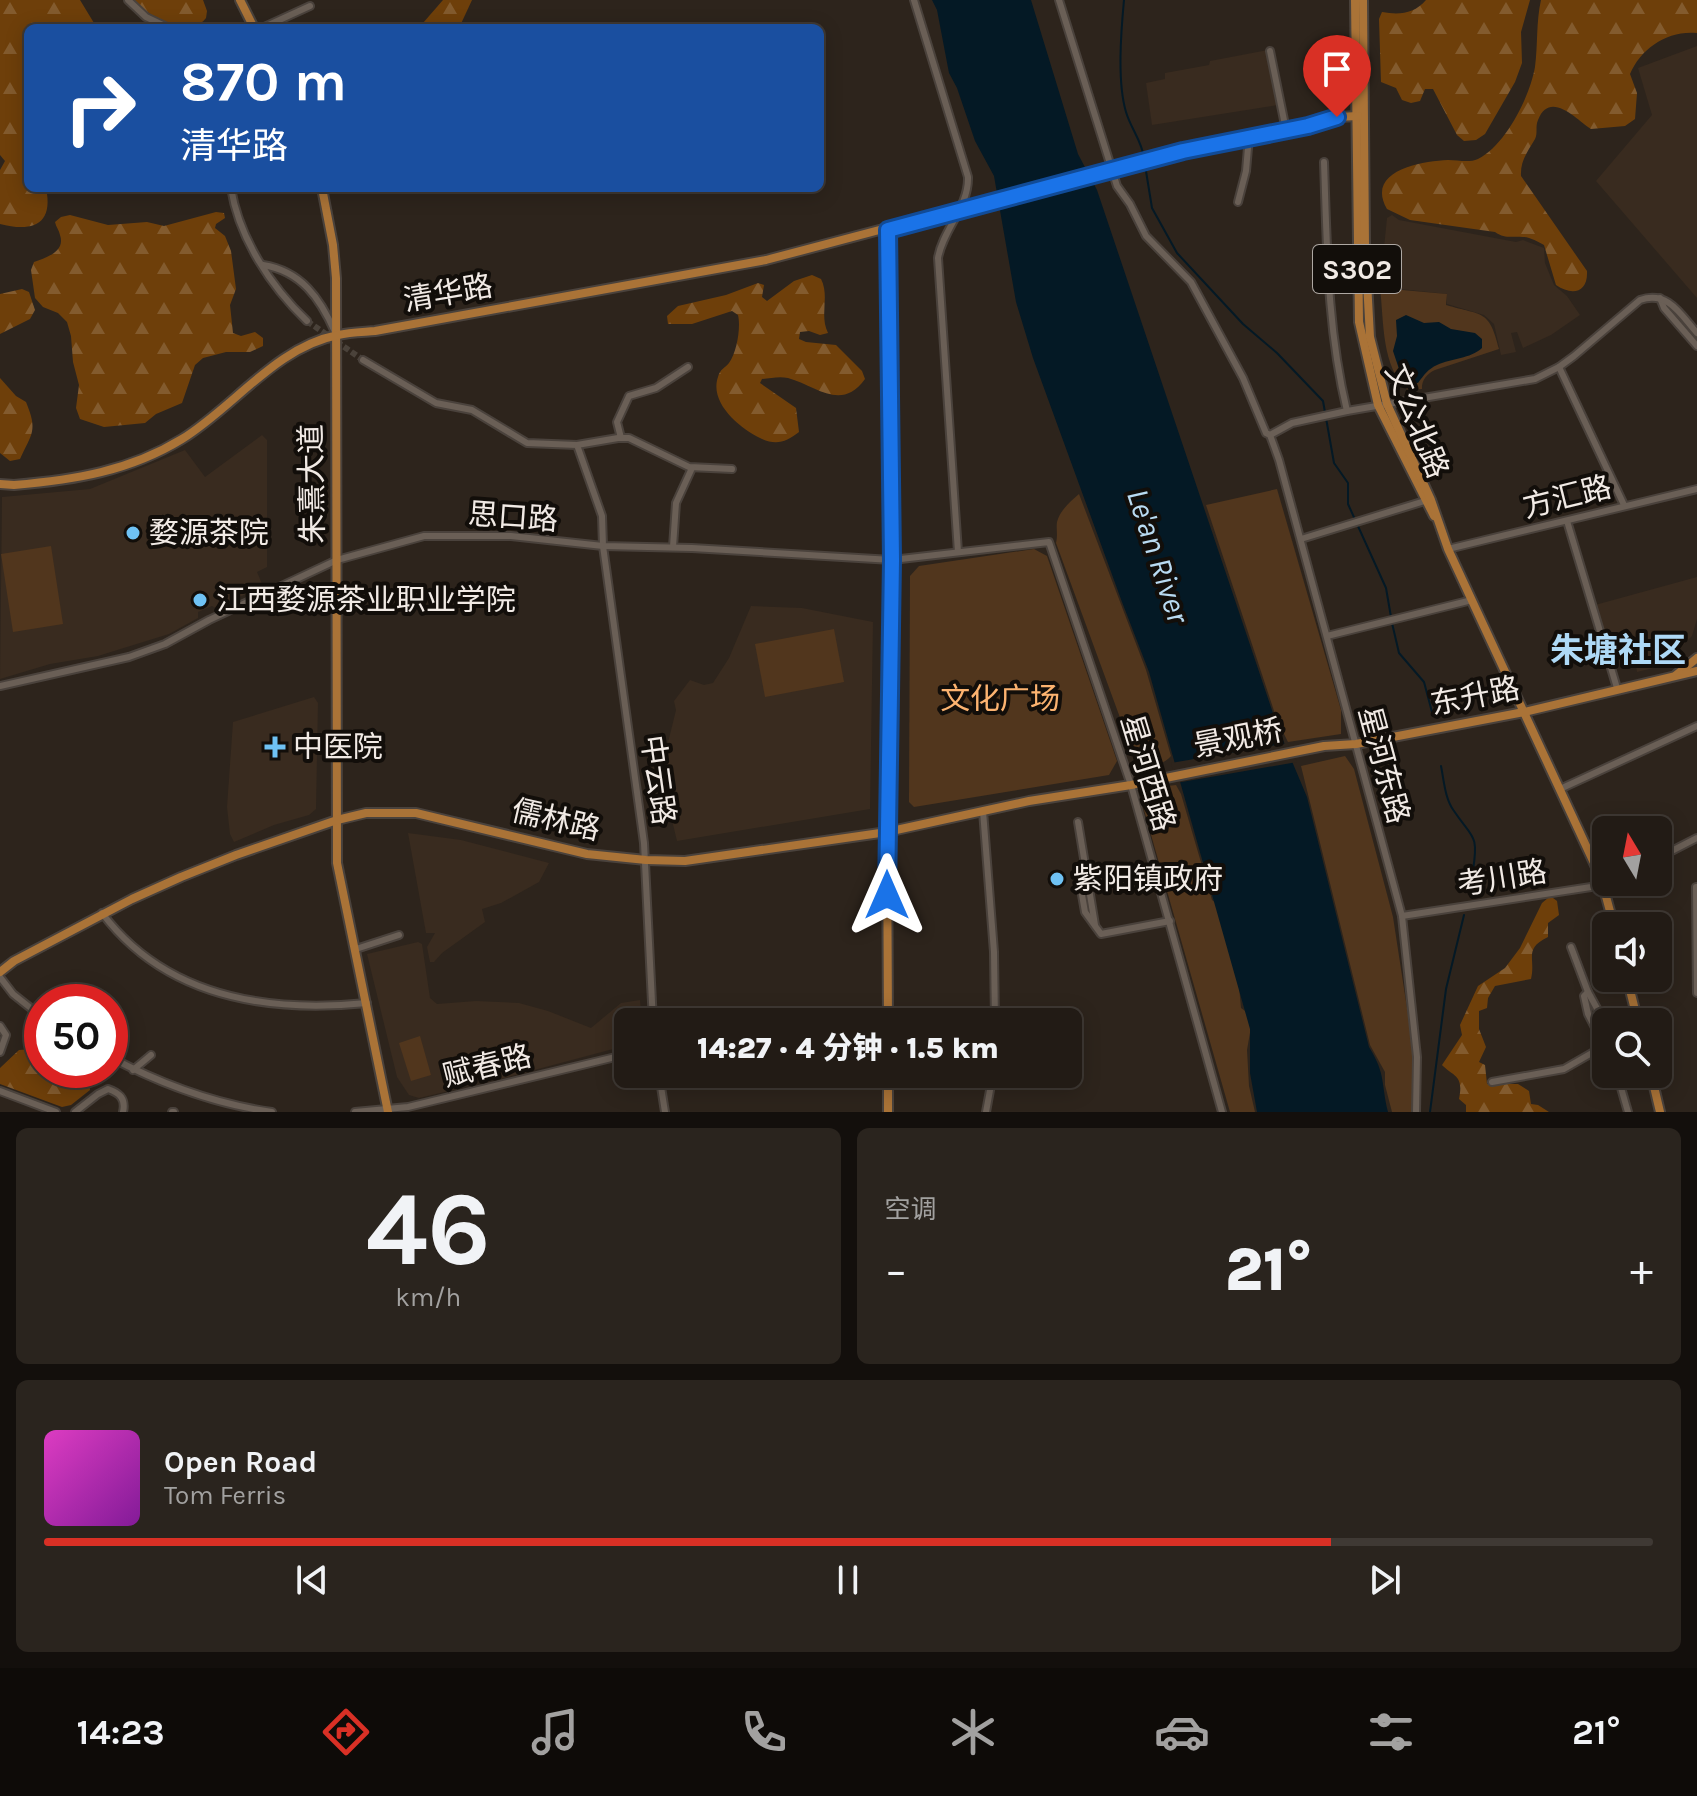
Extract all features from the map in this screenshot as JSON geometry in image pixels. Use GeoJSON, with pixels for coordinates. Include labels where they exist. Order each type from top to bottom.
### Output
{"type":"FeatureCollection","features":[{"type":"Feature","properties":{"kind":"main road"},"geometry":{"type":"LineString","coordinates":[[240,0],[252,24]]}},
{"type":"Feature","properties":{"kind":"main road","name":"文公北路"},"geometry":{"type":"LineString","coordinates":[[1355,0],[1360,116]]}},
{"type":"Feature","properties":{"kind":"main road","name":"文公北路"},"geometry":{"type":"LineString","coordinates":[[1363,0],[1359,322],[1383,404],[1592,854]]}},
{"type":"Feature","properties":{"kind":"main road","name":"清华路"},"geometry":{"type":"LineString","coordinates":[[0,484],[97,475],[150,455],[195,431],[283,360],[337,335],[766,260],[1183,151],[1337,117],[1360,116]]}},
{"type":"Feature","properties":{"kind":"main road","name":"朱熹大道"},"geometry":{"type":"LineString","coordinates":[[323,192],[333,245],[337,335],[334,418],[337,863],[388,1111]]}},
{"type":"Feature","properties":{"kind":"main road"},"geometry":{"type":"LineString","coordinates":[[888,230],[892,560],[887,832],[888,1008]]}},
{"type":"Feature","properties":{"kind":"main road"},"geometry":{"type":"LineString","coordinates":[[1673,677],[1697,658]]}},
{"type":"Feature","properties":{"kind":"main road","name":"东升路"},"geometry":{"type":"LineString","coordinates":[[1356,744],[1524,712],[1697,671]]}},
{"type":"Feature","properties":{"kind":"main road","name":"景观桥"},"geometry":{"type":"LineString","coordinates":[[1131,785],[1324,746],[1356,744]]}},
{"type":"Feature","properties":{"kind":"main road","name":"儒林路"},"geometry":{"type":"LineString","coordinates":[[0,975],[14,961],[102,913],[236,855],[366,813],[416,813],[471,824],[550,847],[646,860],[699,860],[887,832],[1029,801],[1131,785]]}},
{"type":"Feature","properties":{"kind":"main road"},"geometry":{"type":"LineString","coordinates":[[888,1088],[888,1112]]}},
{"type":"Feature","properties":{"kind":"main road"},"geometry":{"type":"LineString","coordinates":[[1654,1088],[1660,1112]]}},
{"type":"Feature","properties":{"kind":"street"},"geometry":{"type":"LineString","coordinates":[[128,0],[146,17],[161,24]]}},
{"type":"Feature","properties":{"kind":"street"},"geometry":{"type":"LineString","coordinates":[[914,0],[968,177],[966,197],[945,234],[938,258],[958,552]]}},
{"type":"Feature","properties":{"kind":"street","name":"星河东路"},"geometry":{"type":"LineString","coordinates":[[1059,0],[1117,186],[1146,236],[1191,282],[1243,378],[1263,429],[1270,435],[1402,916],[1417,1057],[1416,1112]]}},
{"type":"Feature","properties":{"kind":"street"},"geometry":{"type":"LineString","coordinates":[[271,24],[310,6]]}},
{"type":"Feature","properties":{"kind":"street"},"geometry":{"type":"LineString","coordinates":[[1270,51],[1286,130]]}},
{"type":"Feature","properties":{"kind":"street"},"geometry":{"type":"LineString","coordinates":[[1238,202],[1246,171],[1249,136]]}},
{"type":"Feature","properties":{"kind":"street"},"geometry":{"type":"LineString","coordinates":[[1324,162],[1326,276],[1335,352],[1347,411]]}},
{"type":"Feature","properties":{"kind":"street"},"geometry":{"type":"LineString","coordinates":[[232,192],[237,214],[263,265],[291,305],[307,321]]}},
{"type":"Feature","properties":{"kind":"street"},"geometry":{"type":"LineString","coordinates":[[263,265],[284,269],[305,285],[320,301],[337,335]]}},
{"type":"Feature","properties":{"kind":"street"},"geometry":{"type":"LineString","coordinates":[[1270,435],[1292,423],[1326,415],[1527,381],[1559,367],[1640,300],[1650,297],[1671,303],[1697,333]]}},
{"type":"Feature","properties":{"kind":"street"},"geometry":{"type":"LineString","coordinates":[[1660,298],[1664,308],[1697,346]]}},
{"type":"Feature","properties":{"kind":"street"},"geometry":{"type":"LineString","coordinates":[[363,360],[436,403],[472,410],[527,443],[577,445],[629,438],[692,468],[732,469]]}},
{"type":"Feature","properties":{"kind":"street"},"geometry":{"type":"LineString","coordinates":[[621,438],[617,422],[629,396],[656,388],[688,367]]}},
{"type":"Feature","properties":{"kind":"street"},"geometry":{"type":"LineString","coordinates":[[1559,367],[1624,505]]}},
{"type":"Feature","properties":{"kind":"street","name":"中云路"},"geometry":{"type":"LineString","coordinates":[[577,445],[602,516],[603,546],[646,860],[652,1008]]}},
{"type":"Feature","properties":{"kind":"street"},"geometry":{"type":"LineString","coordinates":[[673,547],[676,503],[692,468]]}},
{"type":"Feature","properties":{"kind":"street","name":"方汇路"},"geometry":{"type":"LineString","coordinates":[[1448,549],[1697,489]]}},
{"type":"Feature","properties":{"kind":"street"},"geometry":{"type":"LineString","coordinates":[[1301,539],[1428,500]]}},
{"type":"Feature","properties":{"kind":"street"},"geometry":{"type":"LineString","coordinates":[[1567,521],[1617,688]]}},
{"type":"Feature","properties":{"kind":"street","name":"思口路"},"geometry":{"type":"LineString","coordinates":[[0,686],[109,662],[165,644],[337,560],[424,536],[511,536],[603,546],[892,560],[1049,542]]}},
{"type":"Feature","properties":{"kind":"street","name":"星河西路"},"geometry":{"type":"LineString","coordinates":[[1049,542],[1131,785],[1222,1112]]}},
{"type":"Feature","properties":{"kind":"street"},"geometry":{"type":"LineString","coordinates":[[1327,636],[1472,600]]}},
{"type":"Feature","properties":{"kind":"street"},"geometry":{"type":"LineString","coordinates":[[1560,789],[1697,726]]}},
{"type":"Feature","properties":{"kind":"street"},"geometry":{"type":"LineString","coordinates":[[983,811],[994,952],[995,1008]]}},
{"type":"Feature","properties":{"kind":"street"},"geometry":{"type":"LineString","coordinates":[[1078,822],[1096,928]]}},
{"type":"Feature","properties":{"kind":"street"},"geometry":{"type":"LineString","coordinates":[[1672,851],[1697,838]]}},
{"type":"Feature","properties":{"kind":"street","name":"考川路"},"geometry":{"type":"LineString","coordinates":[[1402,916],[1592,885]]}},
{"type":"Feature","properties":{"kind":"street"},"geometry":{"type":"LineString","coordinates":[[1696,887],[1697,993]]}},
{"type":"Feature","properties":{"kind":"street"},"geometry":{"type":"LineString","coordinates":[[1082,895],[1085,912],[1101,934],[1170,921]]}},
{"type":"Feature","properties":{"kind":"street"},"geometry":{"type":"LineString","coordinates":[[102,913],[116,931],[146,956],[191,985],[221,996],[310,1007],[367,1003]]}},
{"type":"Feature","properties":{"kind":"street"},"geometry":{"type":"LineString","coordinates":[[356,949],[399,935]]}},
{"type":"Feature","properties":{"kind":"street"},"geometry":{"type":"LineString","coordinates":[[1571,947],[1597,1008]]}},
{"type":"Feature","properties":{"kind":"street"},"geometry":{"type":"LineString","coordinates":[[0,975],[13,994],[24,1003]]}},
{"type":"Feature","properties":{"kind":"street"},"geometry":{"type":"LineString","coordinates":[[1588,992],[1584,996],[1585,1005],[1592,1020]]}},
{"type":"Feature","properties":{"kind":"street"},"geometry":{"type":"LineString","coordinates":[[0,1026],[6,1035],[0,1052]]}},
{"type":"Feature","properties":{"kind":"street"},"geometry":{"type":"LineString","coordinates":[[133,1070],[151,1055]]}},
{"type":"Feature","properties":{"kind":"street"},"geometry":{"type":"LineString","coordinates":[[1492,1082],[1564,1069],[1592,1055]]}},
{"type":"Feature","properties":{"kind":"street","name":"赋春路"},"geometry":{"type":"LineString","coordinates":[[355,1112],[388,1111],[456,1097],[614,1058]]}},
{"type":"Feature","properties":{"kind":"street"},"geometry":{"type":"LineString","coordinates":[[128,1067],[237,1107],[272,1112]]}},
{"type":"Feature","properties":{"kind":"street"},"geometry":{"type":"LineString","coordinates":[[661,1088],[665,1112]]}},
{"type":"Feature","properties":{"kind":"street"},"geometry":{"type":"LineString","coordinates":[[986,1112],[990,1088]]}},
{"type":"Feature","properties":{"kind":"street"},"geometry":{"type":"LineString","coordinates":[[1621,1088],[1628,1112]]}},
{"type":"Feature","properties":{"kind":"street"},"geometry":{"type":"LineString","coordinates":[[75,1112],[108,1089],[123,1099],[123,1112]]}},
{"type":"Feature","properties":{"kind":"street"},"geometry":{"type":"LineString","coordinates":[[0,1091],[56,1112]]}},
{"type":"Feature","properties":{"kind":"shaded area"},"geometry":{"type":"Polygon","coordinates":[[[1697,46],[1697,298],[1596,181],[1652,115],[1638,68],[1697,46]]]}},
{"type":"Feature","properties":{"kind":"shaded area"},"geometry":{"type":"Polygon","coordinates":[[[1268,50],[1278,105],[1152,125],[1146,83],[1165,79],[1165,73],[1268,50]]]}},
{"type":"Feature","properties":{"kind":"shaded area"},"geometry":{"type":"Polygon","coordinates":[[[1392,215],[1399,220],[1516,242],[1523,240],[1544,248],[1545,263],[1554,285],[1567,296],[1580,315],[1551,335],[1523,348],[1517,332],[1511,333],[1516,352],[1501,355],[1494,324],[1484,315],[1447,304],[1447,294],[1380,287],[1387,218],[1392,215]]]}},
{"type":"Feature","properties":{"kind":"shaded area","name":"婺源茶院"},"geometry":{"type":"Polygon","coordinates":[[[262,435],[267,440],[267,567],[257,572],[263,586],[216,608],[212,606],[198,612],[198,618],[169,634],[98,656],[50,664],[0,679],[2,497],[90,489],[185,450],[205,477],[262,435]]]}},
{"type":"Feature","properties":{"kind":"shaded area"},"geometry":{"type":"Polygon","coordinates":[[[1697,577],[1697,619],[1692,636],[1676,652],[1678,662],[1637,672],[1633,649],[1624,650],[1622,638],[1606,641],[1595,605],[1697,577]]]}},
{"type":"Feature","properties":{"kind":"shaded area"},"geometry":{"type":"Polygon","coordinates":[[[751,606],[802,608],[873,622],[870,809],[677,841],[669,808],[671,783],[665,755],[676,710],[674,701],[690,680],[704,685],[713,683],[729,658],[751,606]]]}},
{"type":"Feature","properties":{"kind":"shaded area","name":"中医院"},"geometry":{"type":"Polygon","coordinates":[[[314,697],[318,703],[316,809],[309,815],[274,825],[234,842],[227,807],[233,722],[314,697]]]}},
{"type":"Feature","properties":{"kind":"shaded area"},"geometry":{"type":"Polygon","coordinates":[[[408,833],[461,840],[549,863],[539,882],[501,903],[482,909],[485,922],[430,962],[427,947],[435,933],[426,933],[408,833]]]}},
{"type":"Feature","properties":{"kind":"shaded area"},"geometry":{"type":"Polygon","coordinates":[[[418,942],[422,944],[430,998],[437,1004],[476,1001],[519,1003],[591,1028],[614,1009],[614,1049],[497,1080],[480,1074],[463,1078],[453,1090],[419,1098],[409,1095],[397,1077],[367,954],[418,942]]]}},
{"type":"Feature","properties":{"kind":"shaded area"},"geometry":{"type":"Polygon","coordinates":[[[640,1000],[641,1008],[615,1008],[621,1003],[640,1000]]]}},
{"type":"Feature","properties":{"kind":"green space"},"geometry":{"type":"Polygon","coordinates":[[[0,0],[80,0],[95,24],[24,24],[24,192],[47,192],[47,211],[38,223],[21,227],[0,224],[0,170],[5,161],[0,155],[0,0]]]}},
{"type":"Feature","properties":{"kind":"green space"},"geometry":{"type":"Polygon","coordinates":[[[133,0],[203,0],[207,11],[206,18],[199,24],[169,24],[133,0]]]}},
{"type":"Feature","properties":{"kind":"green space"},"geometry":{"type":"Polygon","coordinates":[[[443,0],[472,0],[461,24],[423,23],[443,0]]]}},
{"type":"Feature","properties":{"kind":"green space"},"geometry":{"type":"Polygon","coordinates":[[[1426,0],[1530,0],[1521,32],[1522,63],[1515,82],[1485,134],[1476,140],[1464,141],[1457,135],[1433,89],[1425,89],[1420,101],[1411,103],[1402,100],[1396,88],[1381,82],[1379,19],[1382,12],[1406,12],[1426,0]]]}},
{"type":"Feature","properties":{"kind":"green space"},"geometry":{"type":"Polygon","coordinates":[[[1541,0],[1697,0],[1697,33],[1676,34],[1657,43],[1641,56],[1630,74],[1637,93],[1635,119],[1625,126],[1591,129],[1572,114],[1550,107],[1543,111],[1538,120],[1536,137],[1523,161],[1521,176],[1587,271],[1585,284],[1573,291],[1556,285],[1544,245],[1537,241],[1410,220],[1387,209],[1382,196],[1383,185],[1399,171],[1437,161],[1475,160],[1498,143],[1515,119],[1532,79],[1541,0]]]}},
{"type":"Feature","properties":{"kind":"green space"},"geometry":{"type":"Polygon","coordinates":[[[216,212],[224,213],[225,218],[215,228],[225,236],[231,251],[236,289],[230,305],[233,333],[241,336],[255,332],[263,338],[263,346],[250,352],[226,352],[203,358],[195,365],[182,403],[156,414],[145,423],[104,427],[80,419],[76,408],[79,385],[67,322],[35,298],[31,270],[34,262],[60,246],[55,222],[70,215],[108,225],[147,222],[164,226],[216,212]]]}},
{"type":"Feature","properties":{"kind":"green space"},"geometry":{"type":"Polygon","coordinates":[[[812,275],[821,279],[824,286],[824,320],[828,333],[800,332],[799,339],[836,345],[862,371],[865,379],[856,389],[838,395],[788,378],[762,379],[760,383],[796,408],[799,432],[785,440],[771,442],[752,434],[736,421],[728,414],[718,396],[716,387],[719,374],[729,363],[736,346],[738,315],[732,311],[692,324],[668,324],[667,316],[678,306],[726,295],[758,283],[764,285],[762,297],[767,301],[794,281],[812,275]]]}},
{"type":"Feature","properties":{"kind":"green space"},"geometry":{"type":"Polygon","coordinates":[[[1380,288],[1447,294],[1446,305],[1476,313],[1488,320],[1499,349],[1435,370],[1426,377],[1422,389],[1408,390],[1399,381],[1388,356],[1380,288]]]}},
{"type":"Feature","properties":{"kind":"green space"},"geometry":{"type":"Polygon","coordinates":[[[22,289],[29,292],[35,310],[30,319],[0,334],[0,294],[22,289]]]}},
{"type":"Feature","properties":{"kind":"green space"},"geometry":{"type":"Polygon","coordinates":[[[0,378],[26,402],[33,426],[20,459],[10,461],[0,453],[0,378]]]}},
{"type":"Feature","properties":{"kind":"green space"},"geometry":{"type":"Polygon","coordinates":[[[1277,489],[1341,710],[1341,734],[1288,742],[1277,720],[1206,505],[1277,489]]]}},
{"type":"Feature","properties":{"kind":"green space"},"geometry":{"type":"Polygon","coordinates":[[[1079,494],[1146,670],[1171,756],[1156,765],[1137,764],[1056,543],[1058,518],[1079,494]]]}},
{"type":"Feature","properties":{"kind":"green space"},"geometry":{"type":"Polygon","coordinates":[[[51,546],[63,624],[13,632],[1,554],[51,546]]]}},
{"type":"Feature","properties":{"kind":"green space","name":"文化广场"},"geometry":{"type":"Polygon","coordinates":[[[1034,549],[1047,556],[1117,761],[1109,775],[914,807],[909,802],[910,576],[919,566],[1034,549]]]}},
{"type":"Feature","properties":{"kind":"green space"},"geometry":{"type":"Polygon","coordinates":[[[834,629],[844,682],[765,697],[755,644],[834,629]]]}},
{"type":"Feature","properties":{"kind":"green space"},"geometry":{"type":"Polygon","coordinates":[[[1345,756],[1354,769],[1393,917],[1413,1047],[1412,1112],[1392,1112],[1385,1072],[1370,1045],[1301,766],[1345,756]]]}},
{"type":"Feature","properties":{"kind":"green space"},"geometry":{"type":"Polygon","coordinates":[[[1176,785],[1212,900],[1221,907],[1238,975],[1241,1008],[1248,1013],[1251,1027],[1247,1050],[1249,1086],[1255,1112],[1230,1112],[1140,796],[1143,789],[1176,785]]]}},
{"type":"Feature","properties":{"kind":"green space"},"geometry":{"type":"Polygon","coordinates":[[[1548,898],[1557,901],[1559,915],[1548,923],[1548,937],[1533,950],[1531,979],[1495,986],[1488,998],[1487,1008],[1479,1011],[1479,1029],[1486,1047],[1479,1062],[1485,1065],[1487,1084],[1518,1084],[1529,1091],[1531,1104],[1549,1112],[1466,1112],[1466,1105],[1459,1099],[1459,1081],[1442,1065],[1462,1035],[1460,1025],[1478,986],[1505,968],[1520,948],[1542,903],[1548,898]]]}},
{"type":"Feature","properties":{"kind":"green space"},"geometry":{"type":"Polygon","coordinates":[[[420,1036],[431,1075],[411,1081],[399,1043],[420,1036]]]}},
{"type":"Feature","properties":{"kind":"green space"},"geometry":{"type":"Polygon","coordinates":[[[19,1050],[24,1050],[24,1088],[90,1090],[71,1105],[62,1107],[0,1084],[0,1068],[19,1050]]]}},
{"type":"Feature","properties":{"kind":"water","name":"Le'an River"},"geometry":{"type":"Polygon","coordinates":[[[932,0],[1031,0],[1078,154],[1097,190],[1278,728],[1307,797],[1369,1047],[1381,1072],[1388,1112],[1257,1112],[1250,1073],[1250,1029],[1149,672],[1033,358],[1016,302],[994,176],[975,141],[949,73],[937,10],[932,0]]]}},
{"type":"Feature","properties":{"kind":"water"},"geometry":{"type":"Polygon","coordinates":[[[1406,315],[1424,323],[1439,322],[1451,329],[1475,333],[1482,339],[1482,348],[1434,367],[1418,383],[1409,382],[1401,375],[1393,351],[1397,336],[1396,320],[1406,315]]]}},
{"type":"Feature","properties":{"kind":"pier"},"geometry":{"type":"Polygon","coordinates":[[[1288,743],[1297,762],[1176,783],[1171,763],[1288,743]]]}},
{"type":"Feature","properties":{"kind":"waterway"},"geometry":{"type":"LineString","coordinates":[[1124,0],[1121,86],[1126,112],[1144,158]]}},
{"type":"Feature","properties":{"kind":"waterway"},"geometry":{"type":"LineString","coordinates":[[1145,165],[1152,208],[1177,253],[1243,324],[1277,353],[1323,401],[1334,463],[1348,483],[1348,504],[1386,588],[1391,617]]}},
{"type":"Feature","properties":{"kind":"waterway"},"geometry":{"type":"LineString","coordinates":[[1392,623],[1399,653],[1424,682],[1432,712]]}},
{"type":"Feature","properties":{"kind":"waterway"},"geometry":{"type":"LineString","coordinates":[[1441,766],[1449,801],[1474,842],[1473,870]]}},
{"type":"Feature","properties":{"kind":"waterway"},"geometry":{"type":"LineString","coordinates":[[1430,1112],[1446,989],[1464,915]]}},
{"type":"Feature","properties":{"kind":"tunnel"},"geometry":{"type":"LineString","coordinates":[[307,321],[363,360]]}},
{"type":"Feature","properties":{"kind":"place","name":"婺源茶院"},"geometry":{"type":"Point","coordinates":[133,533]}},
{"type":"Feature","properties":{"kind":"place","name":"江西婺源茶业职业学院"},"geometry":{"type":"Point","coordinates":[200,600]}},
{"type":"Feature","properties":{"kind":"place","name":"中医院"},"geometry":{"type":"Point","coordinates":[275,747]}},
{"type":"Feature","properties":{"kind":"place","name":"紫阳镇政府"},"geometry":{"type":"Point","coordinates":[1057,879]}},
{"type":"Feature","properties":{"kind":"district","name":"朱塘社区"},"geometry":{"type":"Point","coordinates":[1618,651]}},
{"type":"Feature","properties":{"kind":"route"},"geometry":{"type":"LineString","coordinates":[[887,895],[892,560],[888,230],[1183,151],[1308,126],[1337,117]]}}]}
